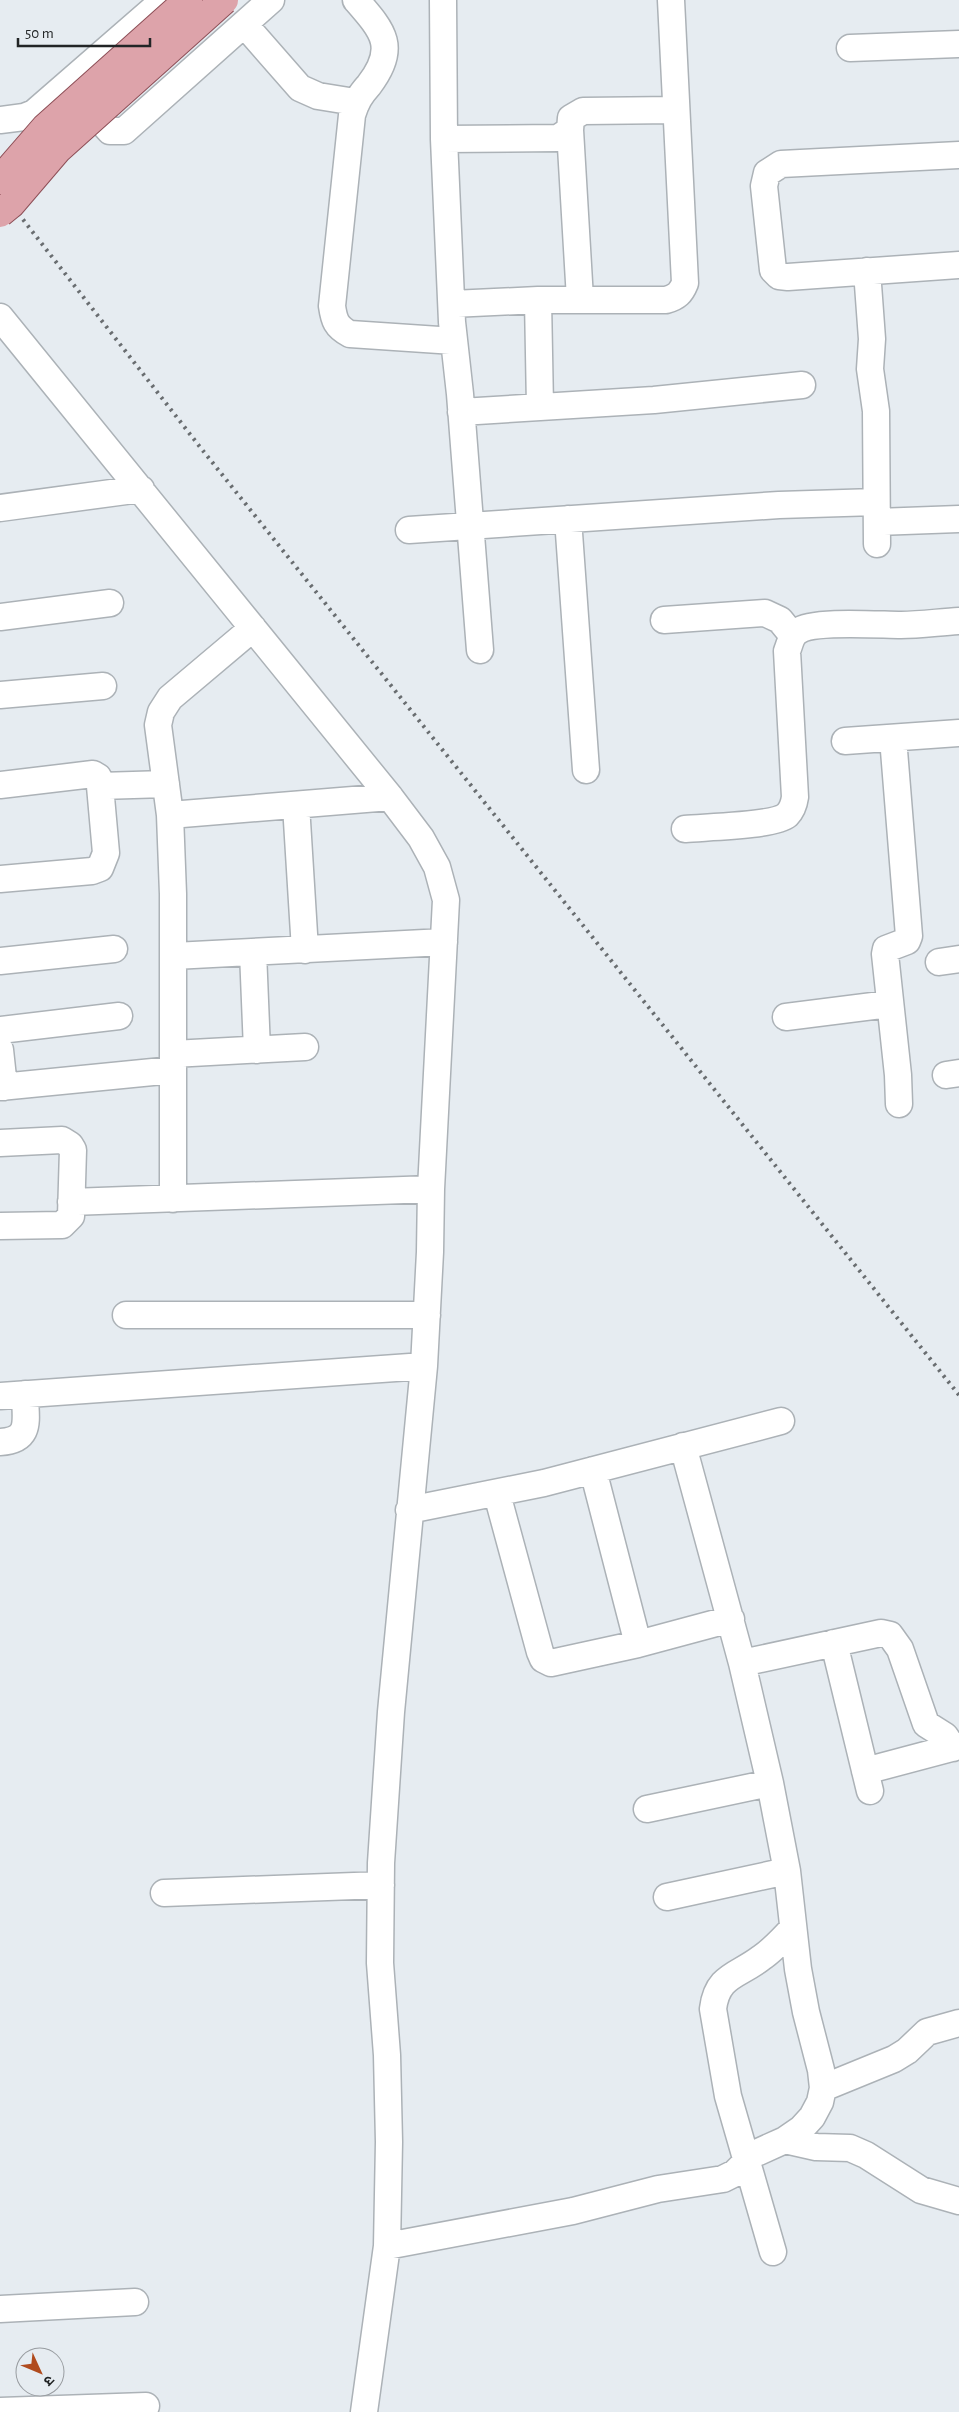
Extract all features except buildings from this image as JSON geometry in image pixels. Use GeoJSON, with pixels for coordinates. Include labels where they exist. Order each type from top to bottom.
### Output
{"type":"FeatureCollection","features":[{"type":"Feature","properties":{"kind":"main road"},"geometry":{"type":"LineString","coordinates":[[0,180],[45,128],[188,0]]}},
{"type":"Feature","properties":{"kind":"main road"},"geometry":{"type":"LineString","coordinates":[[0,214],[11,204],[58,149],[224,0]]}},
{"type":"Feature","properties":{"kind":"street"},"geometry":{"type":"LineString","coordinates":[[68,84],[110,130],[124,131],[271,0]]}},
{"type":"Feature","properties":{"kind":"street"},"geometry":{"type":"LineString","coordinates":[[356,0],[377,23],[386,42],[382,62],[377,73],[356,102],[332,306],[334,320],[339,329],[350,334],[454,342]]}},
{"type":"Feature","properties":{"kind":"street"},"geometry":{"type":"LineString","coordinates":[[443,0],[444,139],[454,342],[480,650]]}},
{"type":"Feature","properties":{"kind":"street"},"geometry":{"type":"LineString","coordinates":[[452,304],[580,299],[666,300],[676,298],[682,291],[685,283],[671,0]]}},
{"type":"Feature","properties":{"kind":"street"},"geometry":{"type":"LineString","coordinates":[[0,120],[10,120],[34,113],[68,84],[148,5]]}},
{"type":"Feature","properties":{"kind":"street"},"geometry":{"type":"LineString","coordinates":[[244,24],[300,88],[318,96],[356,102]]}},
{"type":"Feature","properties":{"kind":"street"},"geometry":{"type":"LineString","coordinates":[[850,48],[959,44]]}},
{"type":"Feature","properties":{"kind":"street"},"geometry":{"type":"LineString","coordinates":[[580,299],[570,130],[572,118],[584,111],[676,110]]}},
{"type":"Feature","properties":{"kind":"street"},"geometry":{"type":"LineString","coordinates":[[444,139],[558,138],[570,130]]}},
{"type":"Feature","properties":{"kind":"street"},"geometry":{"type":"LineString","coordinates":[[959,155],[782,164],[767,172],[764,186],[774,273],[788,278],[959,265]]}},
{"type":"Feature","properties":{"kind":"street"},"geometry":{"type":"LineString","coordinates":[[867,271],[872,339],[870,369],[876,412],[877,523]]}},
{"type":"Feature","properties":{"kind":"street"},"geometry":{"type":"LineString","coordinates":[[538,300],[540,407]]}},
{"type":"Feature","properties":{"kind":"street"},"geometry":{"type":"LineString","coordinates":[[0,317],[142,489],[390,796],[421,838],[437,867],[446,900],[430,1189],[424,1366],[390,1721],[381,1884],[380,1963],[387,2055],[389,2142],[387,2246],[364,2412]]}},
{"type":"Feature","properties":{"kind":"street"},"geometry":{"type":"LineString","coordinates":[[461,412],[654,400],[802,385]]}},
{"type":"Feature","properties":{"kind":"street"},"geometry":{"type":"LineString","coordinates":[[0,508],[142,489]]}},
{"type":"Feature","properties":{"kind":"street"},"geometry":{"type":"LineString","coordinates":[[409,530],[779,505],[877,523],[959,519]]}},
{"type":"Feature","properties":{"kind":"street"},"geometry":{"type":"LineString","coordinates":[[568,519],[586,770]]}},
{"type":"Feature","properties":{"kind":"street"},"geometry":{"type":"LineString","coordinates":[[0,617],[110,603]]}},
{"type":"Feature","properties":{"kind":"street"},"geometry":{"type":"LineString","coordinates":[[664,620],[765,613],[780,620],[793,636]]}},
{"type":"Feature","properties":{"kind":"street"},"geometry":{"type":"LineString","coordinates":[[685,828],[768,822],[786,816],[793,806],[795,797],[788,651],[793,636],[797,631],[807,627],[903,625],[959,621]]}},
{"type":"Feature","properties":{"kind":"street"},"geometry":{"type":"LineString","coordinates":[[173,1199],[174,956],[170,815],[158,725],[161,712],[170,698],[185,683],[253,628]]}},
{"type":"Feature","properties":{"kind":"street"},"geometry":{"type":"LineString","coordinates":[[0,695],[104,686]]}},
{"type":"Feature","properties":{"kind":"street"},"geometry":{"type":"LineString","coordinates":[[845,741],[959,733]]}},
{"type":"Feature","properties":{"kind":"street"},"geometry":{"type":"LineString","coordinates":[[893,738],[909,936],[907,941],[886,949],[889,1004],[898,1075],[899,1104]]}},
{"type":"Feature","properties":{"kind":"street"},"geometry":{"type":"LineString","coordinates":[[0,785],[93,774],[98,777],[106,854],[100,868],[92,871],[0,879]]}},
{"type":"Feature","properties":{"kind":"street"},"geometry":{"type":"LineString","coordinates":[[100,786],[166,784]]}},
{"type":"Feature","properties":{"kind":"street"},"geometry":{"type":"LineString","coordinates":[[170,815],[390,796]]}},
{"type":"Feature","properties":{"kind":"street"},"geometry":{"type":"LineString","coordinates":[[296,805],[305,950]]}},
{"type":"Feature","properties":{"kind":"street"},"geometry":{"type":"LineString","coordinates":[[174,956],[444,942]]}},
{"type":"Feature","properties":{"kind":"street"},"geometry":{"type":"LineString","coordinates":[[0,961],[114,949]]}},
{"type":"Feature","properties":{"kind":"street"},"geometry":{"type":"LineString","coordinates":[[254,952],[257,1050]]}},
{"type":"Feature","properties":{"kind":"street"},"geometry":{"type":"LineString","coordinates":[[786,1017],[889,1004]]}},
{"type":"Feature","properties":{"kind":"street"},"geometry":{"type":"LineString","coordinates":[[0,1030],[118,1016]]}},
{"type":"Feature","properties":{"kind":"street"},"geometry":{"type":"LineString","coordinates":[[0,1050],[2,1087],[257,1050],[306,1047]]}},
{"type":"Feature","properties":{"kind":"street"},"geometry":{"type":"LineString","coordinates":[[0,1143],[62,1140],[70,1145],[73,1150],[71,1216],[62,1225],[0,1226]]}},
{"type":"Feature","properties":{"kind":"street"},"geometry":{"type":"LineString","coordinates":[[71,1202],[430,1189]]}},
{"type":"Feature","properties":{"kind":"street"},"geometry":{"type":"LineString","coordinates":[[126,1315],[427,1315]]}},
{"type":"Feature","properties":{"kind":"street"},"geometry":{"type":"LineString","coordinates":[[0,1442],[13,1441],[21,1437],[25,1428],[12,1395],[424,1366]]}},
{"type":"Feature","properties":{"kind":"street"},"geometry":{"type":"LineString","coordinates":[[410,1510],[497,1494],[780,1421]]}},
{"type":"Feature","properties":{"kind":"street"},"geometry":{"type":"LineString","coordinates":[[387,2246],[573,2211],[658,2189],[723,2179],[735,2174],[745,2160],[768,2146],[785,2140],[801,2129],[812,2117],[820,2102],[823,2088],[821,2070],[806,2012],[793,1928],[788,1872],[770,1783],[731,1619],[683,1446]]}},
{"type":"Feature","properties":{"kind":"street"},"geometry":{"type":"LineString","coordinates":[[593,1470],[638,1644]]}},
{"type":"Feature","properties":{"kind":"street"},"geometry":{"type":"LineString","coordinates":[[497,1494],[543,1659],[551,1663],[559,1663],[731,1619]]}},
{"type":"Feature","properties":{"kind":"street"},"geometry":{"type":"LineString","coordinates":[[742,1663],[834,1642],[881,1633],[890,1634],[900,1649],[926,1724],[945,1736],[956,1747],[868,1781],[834,1642]]}},
{"type":"Feature","properties":{"kind":"street"},"geometry":{"type":"LineString","coordinates":[[647,1810],[770,1783]]}},
{"type":"Feature","properties":{"kind":"street"},"geometry":{"type":"LineString","coordinates":[[667,1897],[788,1872]]}},
{"type":"Feature","properties":{"kind":"street"},"geometry":{"type":"LineString","coordinates":[[164,1893],[381,1884]]}},
{"type":"Feature","properties":{"kind":"street"},"geometry":{"type":"LineString","coordinates":[[773,2252],[728,2096],[713,2009],[714,1998],[719,1986],[728,1978],[761,1958],[793,1928]]}},
{"type":"Feature","properties":{"kind":"street"},"geometry":{"type":"LineString","coordinates":[[823,2088],[894,2059],[907,2051],[927,2032],[959,2023]]}},
{"type":"Feature","properties":{"kind":"street"},"geometry":{"type":"LineString","coordinates":[[785,2140],[816,2147],[850,2148],[866,2155],[921,2190],[959,2201]]}},
{"type":"Feature","properties":{"kind":"street"},"geometry":{"type":"LineString","coordinates":[[0,2309],[135,2302]]}},
{"type":"Feature","properties":{"kind":"street"},"geometry":{"type":"LineString","coordinates":[[0,2411],[146,2406]]}},
{"type":"Feature","properties":{"kind":"railway"},"geometry":{"type":"LineString","coordinates":[[0,190],[200,447],[959,1395]]}}]}
